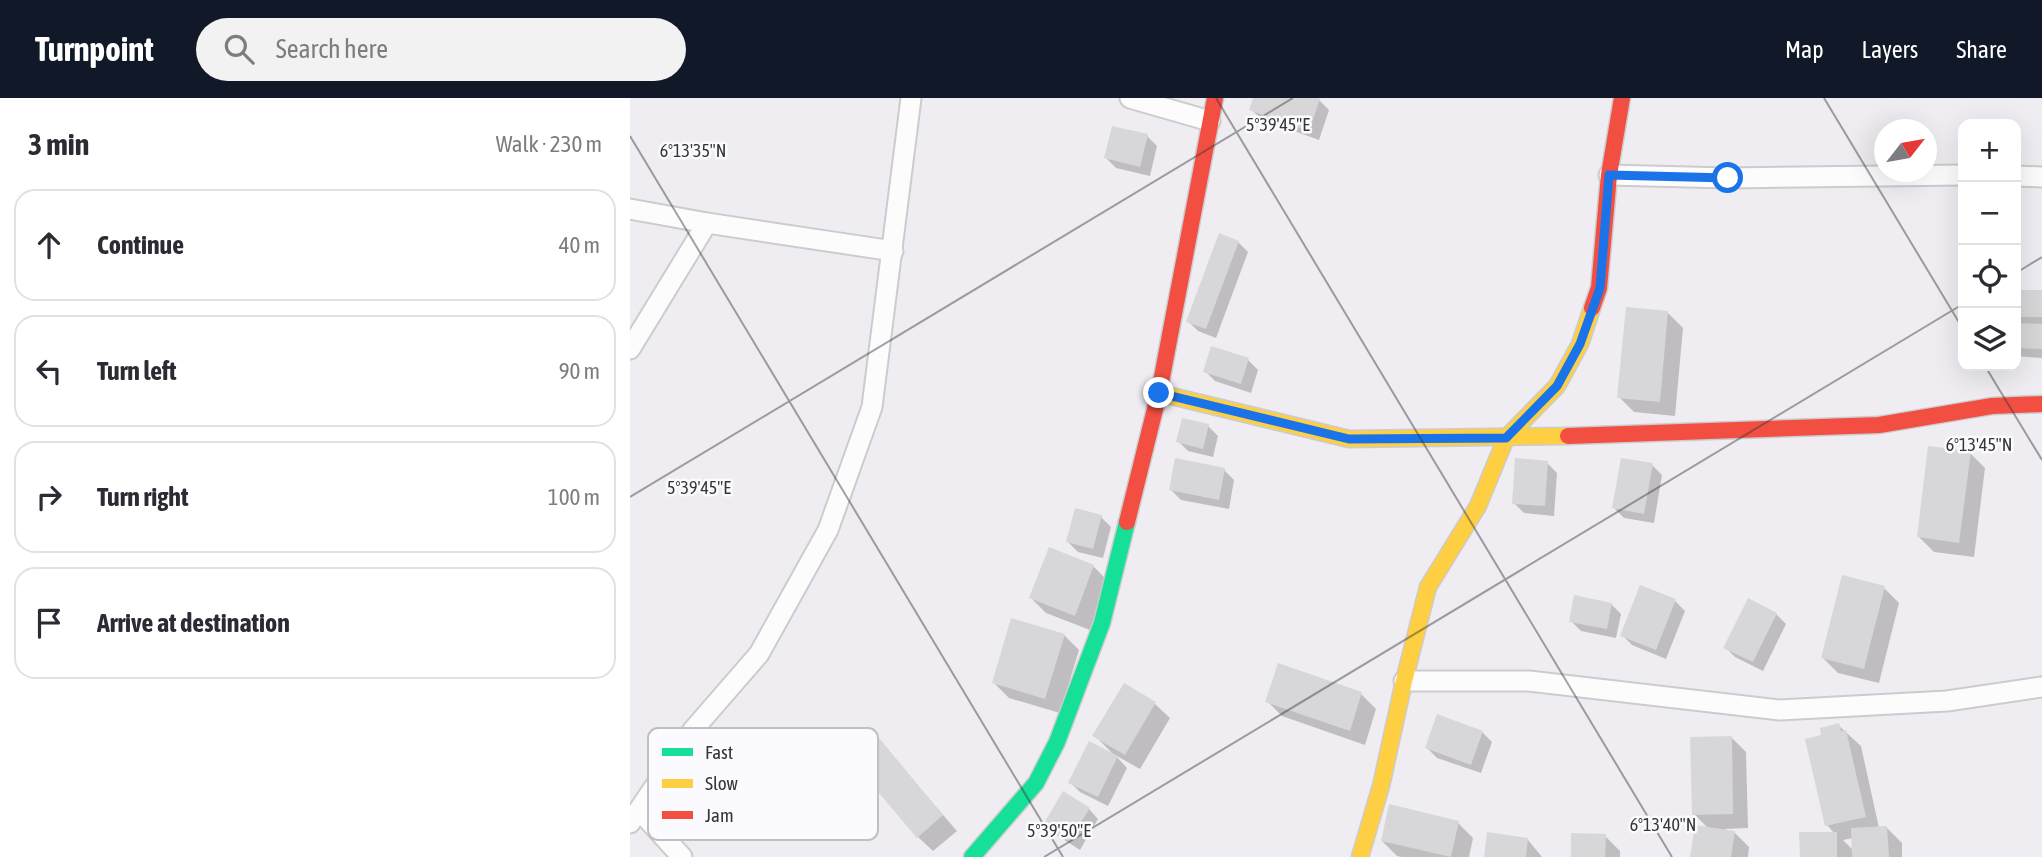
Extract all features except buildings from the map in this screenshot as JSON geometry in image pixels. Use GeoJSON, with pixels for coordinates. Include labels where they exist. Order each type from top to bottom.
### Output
{"type":"FeatureCollection","features":[{"type":"Feature","properties":{"kind":"street"},"geometry":{"type":"LineString","coordinates":[[695,728],[759,654],[828,530],[872,407],[911,98]]}},
{"type":"Feature","properties":{"kind":"street"},"geometry":{"type":"LineString","coordinates":[[1130,98],[1210,121]]}},
{"type":"Feature","properties":{"kind":"street"},"geometry":{"type":"LineString","coordinates":[[972,857],[1037,783],[1057,742],[1102,622],[1159,393],[1215,98]]}},
{"type":"Feature","properties":{"kind":"street"},"geometry":{"type":"LineString","coordinates":[[1360,857],[1381,786],[1428,587],[1478,506],[1506,438],[1557,386],[1580,344],[1600,288],[1609,175],[1622,98]]}},
{"type":"Feature","properties":{"kind":"street"},"geometry":{"type":"LineString","coordinates":[[1609,175],[1728,178],[1958,175]]}},
{"type":"Feature","properties":{"kind":"street"},"geometry":{"type":"LineString","coordinates":[[2021,176],[2042,177]]}},
{"type":"Feature","properties":{"kind":"street"},"geometry":{"type":"LineString","coordinates":[[630,209],[893,251]]}},
{"type":"Feature","properties":{"kind":"street"},"geometry":{"type":"LineString","coordinates":[[630,349],[707,223]]}},
{"type":"Feature","properties":{"kind":"street"},"geometry":{"type":"LineString","coordinates":[[1159,393],[1349,439],[1506,438],[1880,425],[1992,406],[2042,404]]}},
{"type":"Feature","properties":{"kind":"street"},"geometry":{"type":"LineString","coordinates":[[1404,681],[1529,681],[1780,710],[1947,701],[2042,687]]}},
{"type":"Feature","properties":{"kind":"street"},"geometry":{"type":"LineString","coordinates":[[635,817],[648,798]]}},
{"type":"Feature","properties":{"kind":"street"},"geometry":{"type":"LineString","coordinates":[[662,840],[682,857]]}},
{"type":"Feature","properties":{"kind":"traffic: fast"},"geometry":{"type":"LineString","coordinates":[[972,857],[1036,783],[1057,742],[1102,623],[1127,522]]}},
{"type":"Feature","properties":{"kind":"traffic: slow"},"geometry":{"type":"LineString","coordinates":[[1360,857],[1381,786],[1428,587],[1478,506],[1506,438],[1557,386],[1580,344],[1592,308]]}},
{"type":"Feature","properties":{"kind":"traffic: slow"},"geometry":{"type":"LineString","coordinates":[[1159,393],[1349,439],[1568,436]]}},
{"type":"Feature","properties":{"kind":"traffic: jam"},"geometry":{"type":"LineString","coordinates":[[1127,522],[1159,393],[1215,98]]}},
{"type":"Feature","properties":{"kind":"traffic: jam"},"geometry":{"type":"LineString","coordinates":[[1592,308],[1599,288],[1609,175],[1622,98]]}},
{"type":"Feature","properties":{"kind":"traffic: jam"},"geometry":{"type":"LineString","coordinates":[[1568,436],[1879,425],[1992,406],[2042,404]]}},
{"type":"Feature","properties":{"kind":"route"},"geometry":{"type":"LineString","coordinates":[[1159,393],[1349,439],[1506,438],[1557,386],[1580,344],[1600,288],[1609,175],[1728,178]]}}]}
